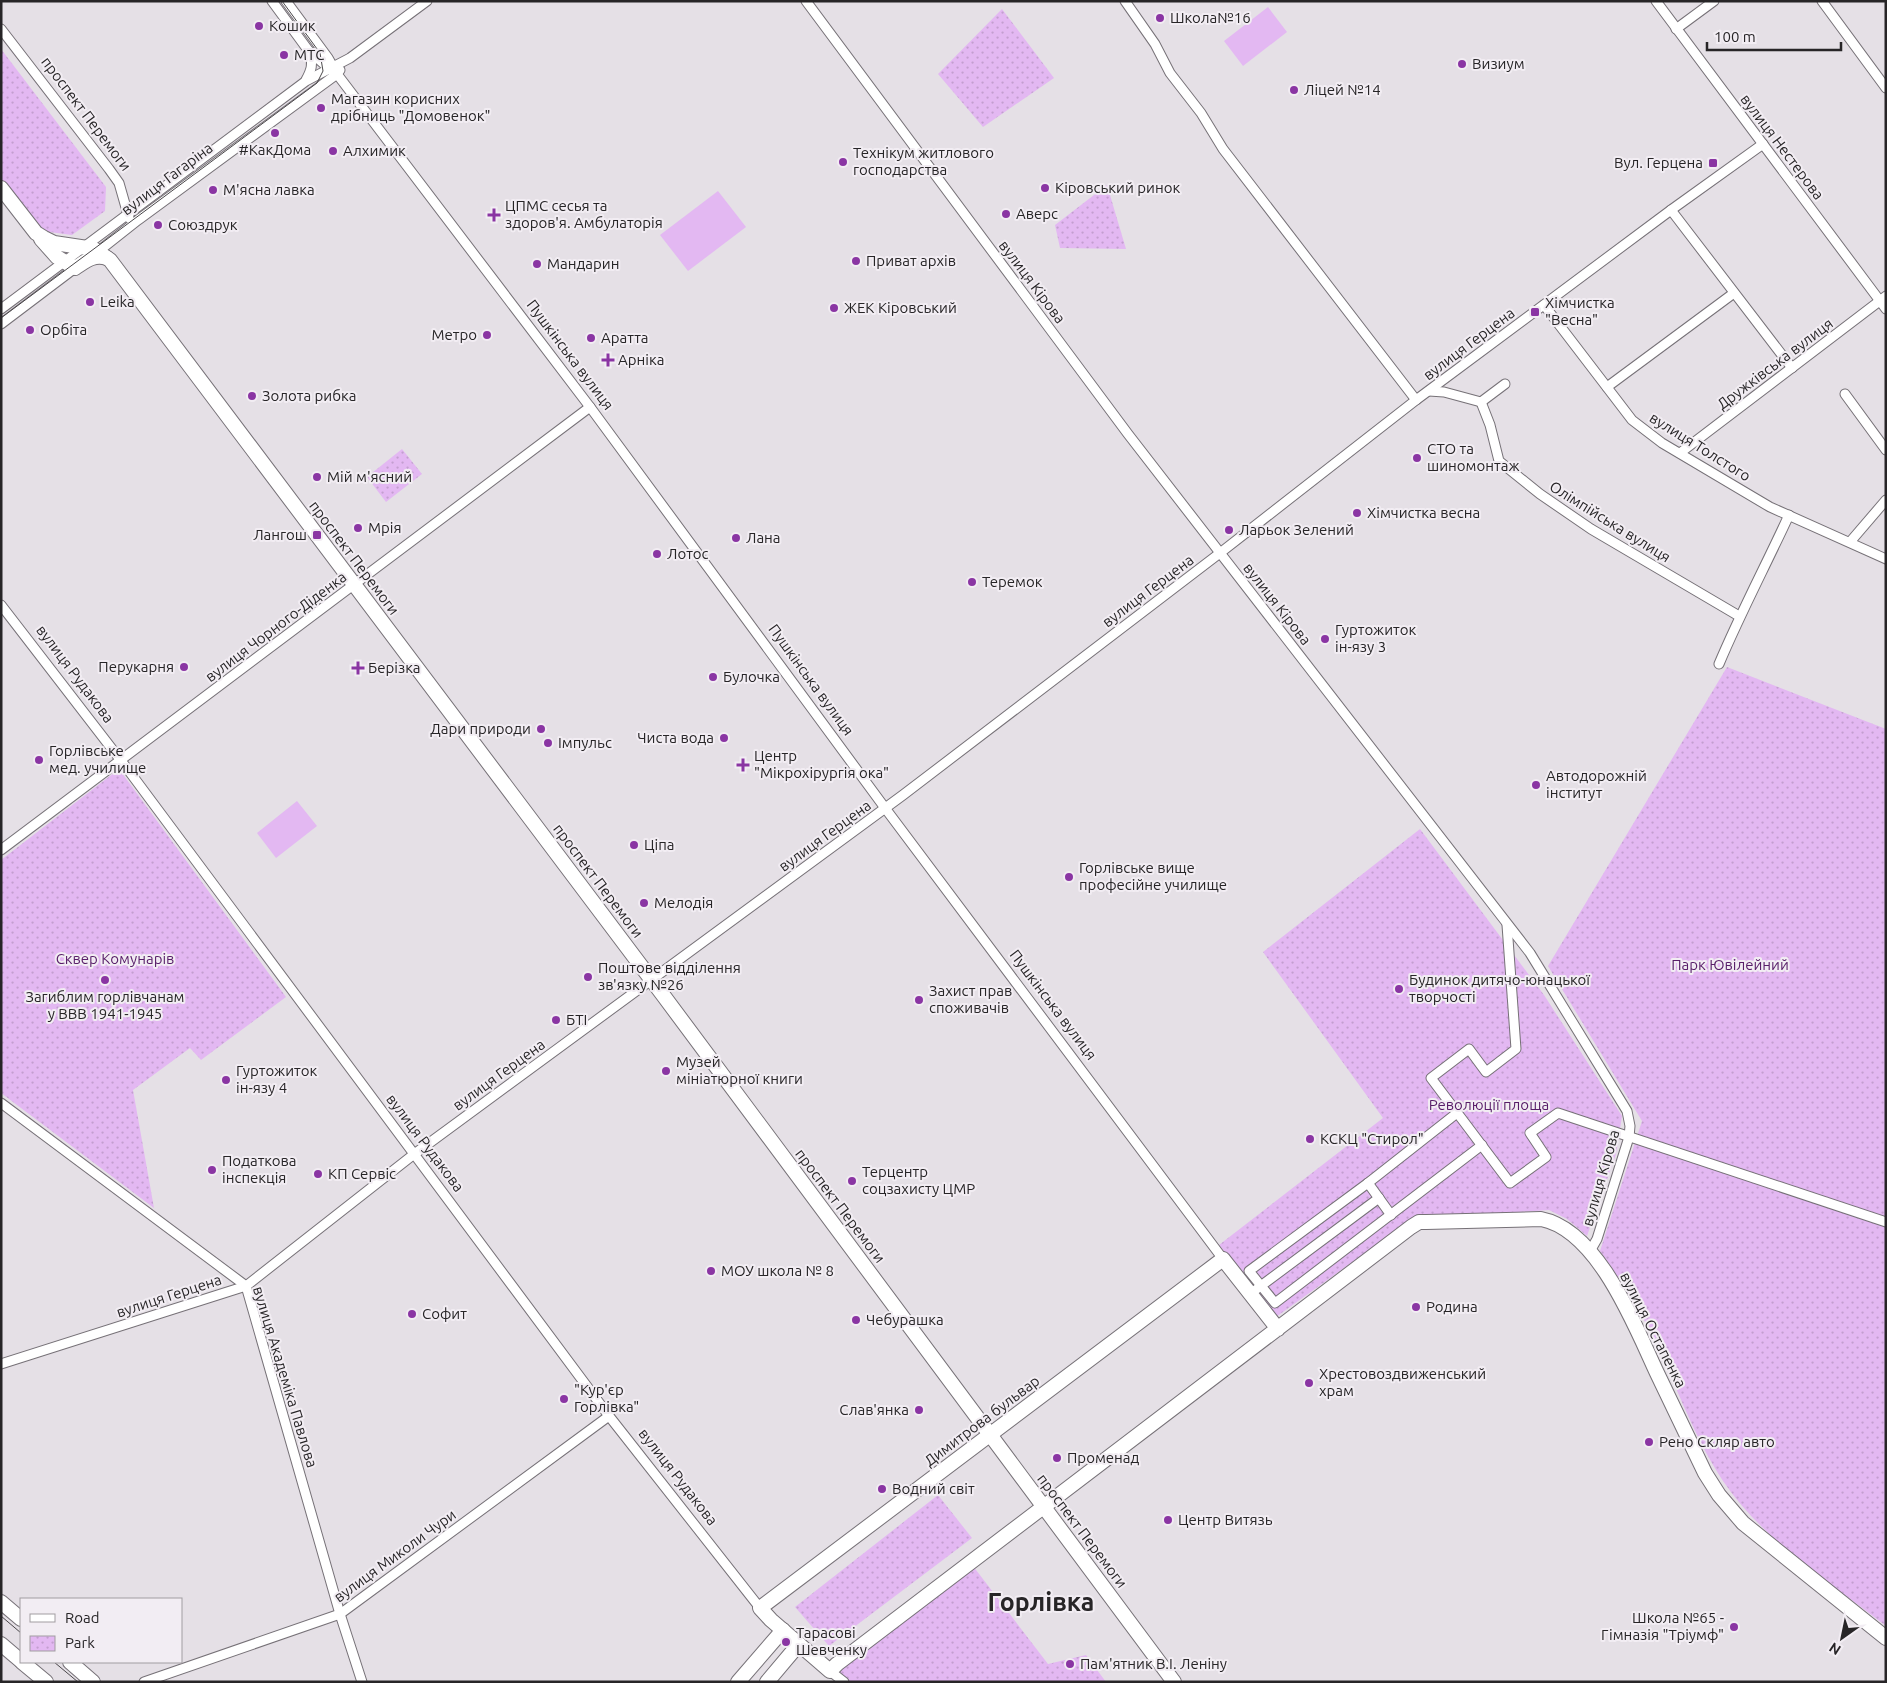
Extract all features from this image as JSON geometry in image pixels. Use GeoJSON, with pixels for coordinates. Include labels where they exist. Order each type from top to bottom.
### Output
{"type":"FeatureCollection","features":[{"type":"Feature","properties":{"kind":"street","name":"Пушкінська вулиця"},"geometry":{"type":"LineString","coordinates":[[272,1],[308,50],[332,70]]}},
{"type":"Feature","properties":{"kind":"street","name":"Пушкінська вулиця"},"geometry":{"type":"LineString","coordinates":[[286,1],[332,70],[590,407],[886,808],[1223,1259],[1256,1290],[1278,1329]]}},
{"type":"Feature","properties":{"kind":"street","name":"вулиця Гагаріна"},"geometry":{"type":"LineString","coordinates":[[1,309],[70,265],[96,254],[332,70],[427,1]]}},
{"type":"Feature","properties":{"kind":"street","name":"вулиця Кірова"},"geometry":{"type":"LineString","coordinates":[[806,1],[1065,349],[1220,553],[1530,953],[1627,1111],[1630,1126],[1629,1137],[1597,1239],[1589,1253]]}},
{"type":"Feature","properties":{"kind":"street"},"geometry":{"type":"LineString","coordinates":[[1125,1],[1156,44],[1170,73],[1201,112],[1223,149],[1416,400]]}},
{"type":"Feature","properties":{"kind":"street","name":"вулиця Нестерова"},"geometry":{"type":"LineString","coordinates":[[1656,1],[1763,144],[1883,298],[1886,309]]}},
{"type":"Feature","properties":{"kind":"street"},"geometry":{"type":"LineString","coordinates":[[1676,29],[1714,1]]}},
{"type":"Feature","properties":{"kind":"street"},"geometry":{"type":"LineString","coordinates":[[1822,1],[1886,88]]}},
{"type":"Feature","properties":{"kind":"street","name":"проспект Перемоги"},"geometry":{"type":"LineString","coordinates":[[1,28],[119,183],[131,226]]}},
{"type":"Feature","properties":{"kind":"street"},"geometry":{"type":"LineString","coordinates":[[306,81],[311,71],[311,56],[308,50]]}},
{"type":"Feature","properties":{"kind":"street","name":"вулиця Гагаріна"},"geometry":{"type":"LineString","coordinates":[[96,254],[128,214],[306,81],[332,70]]}},
{"type":"Feature","properties":{"kind":"street","name":"вулиця Герцена"},"geometry":{"type":"LineString","coordinates":[[1,1364],[246,1286],[413,1155],[886,808],[1220,553],[1416,400],[1671,210],[1763,144]]}},
{"type":"Feature","properties":{"kind":"street"},"geometry":{"type":"LineString","coordinates":[[1,188],[51,252],[70,265]]}},
{"type":"Feature","properties":{"kind":"street"},"geometry":{"type":"LineString","coordinates":[[1671,210],[1792,368]]}},
{"type":"Feature","properties":{"kind":"street"},"geometry":{"type":"LineString","coordinates":[[36,232],[54,243],[96,254]]}},
{"type":"Feature","properties":{"kind":"street","name":"проспект Перемоги"},"geometry":{"type":"LineString","coordinates":[[96,254],[355,586],[652,980],[1174,1682]]}},
{"type":"Feature","properties":{"kind":"street","name":"вулиця Гагаріна"},"geometry":{"type":"LineString","coordinates":[[1,324],[70,265]]}},
{"type":"Feature","properties":{"kind":"street"},"geometry":{"type":"LineString","coordinates":[[1607,387],[1734,293]]}},
{"type":"Feature","properties":{"kind":"street","name":"Дружківська вулиця"},"geometry":{"type":"LineString","coordinates":[[1680,453],[1883,298]]}},
{"type":"Feature","properties":{"kind":"street","name":"вулиця Толстого"},"geometry":{"type":"LineString","coordinates":[[1544,304],[1632,420],[1662,443],[1770,507],[1886,559]]}},
{"type":"Feature","properties":{"kind":"street"},"geometry":{"type":"LineString","coordinates":[[1429,391],[1444,392],[1481,402],[1505,384]]}},
{"type":"Feature","properties":{"kind":"street"},"geometry":{"type":"LineString","coordinates":[[1845,394],[1886,450]]}},
{"type":"Feature","properties":{"kind":"street","name":"Олімпійська вулиця"},"geometry":{"type":"LineString","coordinates":[[1481,402],[1490,425],[1499,461],[1540,494],[1590,530],[1739,616]]}},
{"type":"Feature","properties":{"kind":"street","name":"вулиця Чорного-Діденка"},"geometry":{"type":"LineString","coordinates":[[1,850],[355,586],[590,407]]}},
{"type":"Feature","properties":{"kind":"street"},"geometry":{"type":"LineString","coordinates":[[1850,542],[1886,500]]}},
{"type":"Feature","properties":{"kind":"street"},"geometry":{"type":"LineString","coordinates":[[1719,664],[1739,616],[1764,572],[1789,515]]}},
{"type":"Feature","properties":{"kind":"street","name":"вулиця Рудакова"},"geometry":{"type":"LineString","coordinates":[[1,604],[120,760],[609,1416],[760,1608],[844,1682]]}},
{"type":"Feature","properties":{"kind":"street"},"geometry":{"type":"LineString","coordinates":[[1507,924],[1516,1050],[1486,1072],[1469,1049],[1430,1078],[1510,1183],[1546,1157],[1530,1134],[1558,1113],[1886,1222]]}},
{"type":"Feature","properties":{"kind":"street","name":"вулиця Академіка Павлова"},"geometry":{"type":"LineString","coordinates":[[1,1102],[246,1286],[340,1614],[362,1682]]}},
{"type":"Feature","properties":{"kind":"street"},"geometry":{"type":"LineString","coordinates":[[1457,1112],[1368,1183],[1249,1271],[1256,1290],[1275,1303],[1482,1145]]}},
{"type":"Feature","properties":{"kind":"street"},"geometry":{"type":"LineString","coordinates":[[1368,1183],[1391,1215]]}},
{"type":"Feature","properties":{"kind":"street"},"geometry":{"type":"LineString","coordinates":[[1256,1290],[1379,1198]]}},
{"type":"Feature","properties":{"kind":"street","name":"вулиця Остапенка"},"geometry":{"type":"LineString","coordinates":[[1278,1329],[1419,1222],[1541,1219],[1561,1226],[1572,1234],[1589,1253],[1615,1287],[1628,1310],[1706,1473],[1719,1495],[1744,1523],[1886,1638]]}},
{"type":"Feature","properties":{"kind":"street","name":"Димитрова бульвар"},"geometry":{"type":"LineString","coordinates":[[760,1608],[1223,1259]]}},
{"type":"Feature","properties":{"kind":"street"},"geometry":{"type":"LineString","coordinates":[[830,1670],[1278,1329]]}},
{"type":"Feature","properties":{"kind":"street","name":"вулиця Миколи Чури"},"geometry":{"type":"LineString","coordinates":[[144,1682],[340,1614],[609,1416]]}},
{"type":"Feature","properties":{"kind":"street"},"geometry":{"type":"LineString","coordinates":[[1,1602],[20,1618]]}},
{"type":"Feature","properties":{"kind":"street"},"geometry":{"type":"LineString","coordinates":[[738,1682],[783,1630]]}},
{"type":"Feature","properties":{"kind":"street"},"geometry":{"type":"LineString","coordinates":[[1,1644],[20,1659]]}},
{"type":"Feature","properties":{"kind":"street"},"geometry":{"type":"LineString","coordinates":[[767,1682],[799,1644]]}},
{"type":"Feature","properties":{"kind":"street"},"geometry":{"type":"LineString","coordinates":[[24,1663],[46,1682]]}},
{"type":"Feature","properties":{"kind":"street"},"geometry":{"type":"LineString","coordinates":[[71,1663],[93,1682]]}},
{"type":"Feature","properties":{"kind":"green space"},"geometry":{"type":"Polygon","coordinates":[[[1268,7],[1287,32],[1243,66],[1224,41],[1268,7]]]}},
{"type":"Feature","properties":{"kind":"green space"},"geometry":{"type":"Polygon","coordinates":[[[1002,9],[1054,78],[983,127],[938,74],[1002,9]]]}},
{"type":"Feature","properties":{"kind":"green space"},"geometry":{"type":"Polygon","coordinates":[[[1,49],[106,187],[105,211],[72,235],[42,231],[1,181],[1,49]]]}},
{"type":"Feature","properties":{"kind":"green space"},"geometry":{"type":"Polygon","coordinates":[[[1107,185],[1126,249],[1060,248],[1055,225],[1107,185]]]}},
{"type":"Feature","properties":{"kind":"green space"},"geometry":{"type":"Polygon","coordinates":[[[718,191],[746,227],[688,271],[660,235],[718,191]]]}},
{"type":"Feature","properties":{"kind":"green space"},"geometry":{"type":"Polygon","coordinates":[[[402,449],[422,474],[386,502],[367,477],[402,449]]]}},
{"type":"Feature","properties":{"kind":"green space","name":"Парк Ювілейний"},"geometry":{"type":"Polygon","coordinates":[[[1727,667],[1886,729],[1886,1626],[1798,1560],[1739,1503],[1723,1481],[1702,1445],[1650,1331],[1633,1300],[1600,1251],[1642,1121],[1548,966],[1727,667]]]}},
{"type":"Feature","properties":{"kind":"green space","name":"Сквер Комунарів"},"geometry":{"type":"Polygon","coordinates":[[[119,769],[286,997],[201,1060],[190,1048],[133,1090],[154,1208],[1,1093],[1,860],[119,769]]]}},
{"type":"Feature","properties":{"kind":"green space"},"geometry":{"type":"Polygon","coordinates":[[[297,801],[317,826],[276,858],[257,833],[297,801]]]}},
{"type":"Feature","properties":{"kind":"green space","name":"Революції площа"},"geometry":{"type":"Polygon","coordinates":[[[1420,829],[1544,995],[1622,1116],[1616,1154],[1587,1236],[1567,1219],[1549,1210],[1412,1219],[1276,1317],[1219,1245],[1383,1118],[1263,952],[1420,829]]]}},
{"type":"Feature","properties":{"kind":"green space"},"geometry":{"type":"Polygon","coordinates":[[[938,1495],[972,1538],[829,1646],[795,1607],[938,1495]]]}},
{"type":"Feature","properties":{"kind":"green space"},"geometry":{"type":"Polygon","coordinates":[[[973,1566],[1048,1664],[1086,1655],[1106,1682],[839,1682],[830,1674],[973,1566]]]}},
{"type":"Feature","properties":{"kind":"tram line"},"geometry":{"type":"LineString","coordinates":[[1,318],[317,83],[323,71],[320,53],[282,1]]}},
{"type":"Feature","properties":{"kind":"tram line"},"geometry":{"type":"LineString","coordinates":[[1,1616],[20,1632]]}},
{"type":"Feature","properties":{"kind":"tram line"},"geometry":{"type":"LineString","coordinates":[[55,1663],[78,1682]]}},
{"type":"Feature","properties":{"kind":"place","name":"Школа№16"},"geometry":{"type":"Point","coordinates":[1160,18]}},
{"type":"Feature","properties":{"kind":"place","name":"Кошик"},"geometry":{"type":"Point","coordinates":[259,26]}},
{"type":"Feature","properties":{"kind":"place","name":"МТС"},"geometry":{"type":"Point","coordinates":[284,55]}},
{"type":"Feature","properties":{"kind":"place","name":"Визиум"},"geometry":{"type":"Point","coordinates":[1462,64]}},
{"type":"Feature","properties":{"kind":"place","name":"Ліцей №14"},"geometry":{"type":"Point","coordinates":[1294,90]}},
{"type":"Feature","properties":{"kind":"place","name":"Магазин корисних дрібниць \"Домовенок\""},"geometry":{"type":"Point","coordinates":[321,108]}},
{"type":"Feature","properties":{"kind":"place","name":"#КакДома"},"geometry":{"type":"Point","coordinates":[275,133]}},
{"type":"Feature","properties":{"kind":"place","name":"Алхимик"},"geometry":{"type":"Point","coordinates":[333,151]}},
{"type":"Feature","properties":{"kind":"place","name":"Технікум житлового господарства"},"geometry":{"type":"Point","coordinates":[843,162]}},
{"type":"Feature","properties":{"kind":"place","name":"Вул. Герцена"},"geometry":{"type":"Point","coordinates":[1713,163]}},
{"type":"Feature","properties":{"kind":"place","name":"Кіровський ринок"},"geometry":{"type":"Point","coordinates":[1045,188]}},
{"type":"Feature","properties":{"kind":"place","name":"М'ясна лавка"},"geometry":{"type":"Point","coordinates":[213,190]}},
{"type":"Feature","properties":{"kind":"place","name":"Аверс"},"geometry":{"type":"Point","coordinates":[1006,214]}},
{"type":"Feature","properties":{"kind":"place","name":"ЦПМС сесья та здоров'я. Амбулаторія"},"geometry":{"type":"Point","coordinates":[494,215]}},
{"type":"Feature","properties":{"kind":"place","name":"Союздрук"},"geometry":{"type":"Point","coordinates":[158,225]}},
{"type":"Feature","properties":{"kind":"place","name":"Приват архів"},"geometry":{"type":"Point","coordinates":[856,261]}},
{"type":"Feature","properties":{"kind":"place","name":"Мандарин"},"geometry":{"type":"Point","coordinates":[537,264]}},
{"type":"Feature","properties":{"kind":"place","name":"Leika"},"geometry":{"type":"Point","coordinates":[90,302]}},
{"type":"Feature","properties":{"kind":"place","name":"ЖЕК Кіровський"},"geometry":{"type":"Point","coordinates":[834,308]}},
{"type":"Feature","properties":{"kind":"place","name":"Хімчистка \"Весна\""},"geometry":{"type":"Point","coordinates":[1535,312]}},
{"type":"Feature","properties":{"kind":"place","name":"Орбіта"},"geometry":{"type":"Point","coordinates":[30,330]}},
{"type":"Feature","properties":{"kind":"place","name":"Метро"},"geometry":{"type":"Point","coordinates":[487,335]}},
{"type":"Feature","properties":{"kind":"place","name":"Аратта"},"geometry":{"type":"Point","coordinates":[591,338]}},
{"type":"Feature","properties":{"kind":"place","name":"Арніка"},"geometry":{"type":"Point","coordinates":[608,360]}},
{"type":"Feature","properties":{"kind":"place","name":"Золота рибка"},"geometry":{"type":"Point","coordinates":[252,396]}},
{"type":"Feature","properties":{"kind":"place","name":"СТО та шиномонтаж"},"geometry":{"type":"Point","coordinates":[1417,458]}},
{"type":"Feature","properties":{"kind":"place","name":"Мій м'ясний"},"geometry":{"type":"Point","coordinates":[317,477]}},
{"type":"Feature","properties":{"kind":"place","name":"Хімчистка весна"},"geometry":{"type":"Point","coordinates":[1357,513]}},
{"type":"Feature","properties":{"kind":"place","name":"Мрія"},"geometry":{"type":"Point","coordinates":[358,528]}},
{"type":"Feature","properties":{"kind":"place","name":"Ларьок Зелений"},"geometry":{"type":"Point","coordinates":[1229,530]}},
{"type":"Feature","properties":{"kind":"place","name":"Лангош"},"geometry":{"type":"Point","coordinates":[317,535]}},
{"type":"Feature","properties":{"kind":"place","name":"Лана"},"geometry":{"type":"Point","coordinates":[736,538]}},
{"type":"Feature","properties":{"kind":"place","name":"Лотос"},"geometry":{"type":"Point","coordinates":[657,554]}},
{"type":"Feature","properties":{"kind":"place","name":"Теремок"},"geometry":{"type":"Point","coordinates":[972,582]}},
{"type":"Feature","properties":{"kind":"place","name":"Гуртожиток ін-язу 3"},"geometry":{"type":"Point","coordinates":[1325,639]}},
{"type":"Feature","properties":{"kind":"place","name":"Перукарня"},"geometry":{"type":"Point","coordinates":[184,667]}},
{"type":"Feature","properties":{"kind":"place","name":"Берізка"},"geometry":{"type":"Point","coordinates":[358,668]}},
{"type":"Feature","properties":{"kind":"place","name":"Булочка"},"geometry":{"type":"Point","coordinates":[713,677]}},
{"type":"Feature","properties":{"kind":"place","name":"Дари природи"},"geometry":{"type":"Point","coordinates":[541,729]}},
{"type":"Feature","properties":{"kind":"place","name":"Чиста вода"},"geometry":{"type":"Point","coordinates":[724,738]}},
{"type":"Feature","properties":{"kind":"place","name":"Імпульс"},"geometry":{"type":"Point","coordinates":[548,743]}},
{"type":"Feature","properties":{"kind":"place","name":"Горлівське мед. училище"},"geometry":{"type":"Point","coordinates":[39,760]}},
{"type":"Feature","properties":{"kind":"place","name":"Центр \"Мікрохірургія ока\""},"geometry":{"type":"Point","coordinates":[743,765]}},
{"type":"Feature","properties":{"kind":"place","name":"Автодорожній інститут"},"geometry":{"type":"Point","coordinates":[1536,785]}},
{"type":"Feature","properties":{"kind":"place","name":"Ціпа"},"geometry":{"type":"Point","coordinates":[634,845]}},
{"type":"Feature","properties":{"kind":"place","name":"Горлівське вище професійне училище"},"geometry":{"type":"Point","coordinates":[1069,877]}},
{"type":"Feature","properties":{"kind":"place","name":"Мелодія"},"geometry":{"type":"Point","coordinates":[644,903]}},
{"type":"Feature","properties":{"kind":"place","name":"Поштове відділення зв'язку №26"},"geometry":{"type":"Point","coordinates":[588,977]}},
{"type":"Feature","properties":{"kind":"place","name":"Загиблим горлівчанам у ВВВ 1941-1945"},"geometry":{"type":"Point","coordinates":[105,980]}},
{"type":"Feature","properties":{"kind":"place","name":"Будинок дитячо-юнацької творчості"},"geometry":{"type":"Point","coordinates":[1399,989]}},
{"type":"Feature","properties":{"kind":"place","name":"Захист прав споживачів"},"geometry":{"type":"Point","coordinates":[919,1000]}},
{"type":"Feature","properties":{"kind":"place","name":"БТІ"},"geometry":{"type":"Point","coordinates":[556,1020]}},
{"type":"Feature","properties":{"kind":"place","name":"Музей мініатюрної книги"},"geometry":{"type":"Point","coordinates":[666,1071]}},
{"type":"Feature","properties":{"kind":"place","name":"Гуртожиток ін-язу 4"},"geometry":{"type":"Point","coordinates":[226,1080]}},
{"type":"Feature","properties":{"kind":"place","name":"КСКЦ \"Стирол\""},"geometry":{"type":"Point","coordinates":[1310,1139]}},
{"type":"Feature","properties":{"kind":"place","name":"Податкова інспекція"},"geometry":{"type":"Point","coordinates":[212,1170]}},
{"type":"Feature","properties":{"kind":"place","name":"КП Сервіс"},"geometry":{"type":"Point","coordinates":[318,1174]}},
{"type":"Feature","properties":{"kind":"place","name":"Терцентр соцзахисту ЦМР"},"geometry":{"type":"Point","coordinates":[852,1181]}},
{"type":"Feature","properties":{"kind":"place","name":"МОУ школа № 8"},"geometry":{"type":"Point","coordinates":[711,1271]}},
{"type":"Feature","properties":{"kind":"place","name":"Родина"},"geometry":{"type":"Point","coordinates":[1416,1307]}},
{"type":"Feature","properties":{"kind":"place","name":"Софит"},"geometry":{"type":"Point","coordinates":[412,1314]}},
{"type":"Feature","properties":{"kind":"place","name":"Чебурашка"},"geometry":{"type":"Point","coordinates":[856,1320]}},
{"type":"Feature","properties":{"kind":"place","name":"Хрестовоздвиженський храм"},"geometry":{"type":"Point","coordinates":[1309,1383]}},
{"type":"Feature","properties":{"kind":"place","name":"\"Кур'єр Горлівка\""},"geometry":{"type":"Point","coordinates":[564,1399]}},
{"type":"Feature","properties":{"kind":"place","name":"Слав'янка"},"geometry":{"type":"Point","coordinates":[919,1410]}},
{"type":"Feature","properties":{"kind":"place","name":"Рено Скляр авто"},"geometry":{"type":"Point","coordinates":[1649,1442]}},
{"type":"Feature","properties":{"kind":"place","name":"Променад"},"geometry":{"type":"Point","coordinates":[1057,1458]}},
{"type":"Feature","properties":{"kind":"place","name":"Водний світ"},"geometry":{"type":"Point","coordinates":[882,1489]}},
{"type":"Feature","properties":{"kind":"place","name":"Центр Витязь"},"geometry":{"type":"Point","coordinates":[1168,1520]}},
{"type":"Feature","properties":{"kind":"place","name":"Школа №65 - Гімназія \"Тріумф\""},"geometry":{"type":"Point","coordinates":[1734,1627]}},
{"type":"Feature","properties":{"kind":"place","name":"Тарасові Шевченку"},"geometry":{"type":"Point","coordinates":[786,1642]}},
{"type":"Feature","properties":{"kind":"place","name":"Пам'ятник В.І. Леніну"},"geometry":{"type":"Point","coordinates":[1070,1664]}},
{"type":"Feature","properties":{"kind":"district","name":"Горлівка"},"geometry":{"type":"Point","coordinates":[1041,1602]}}]}
